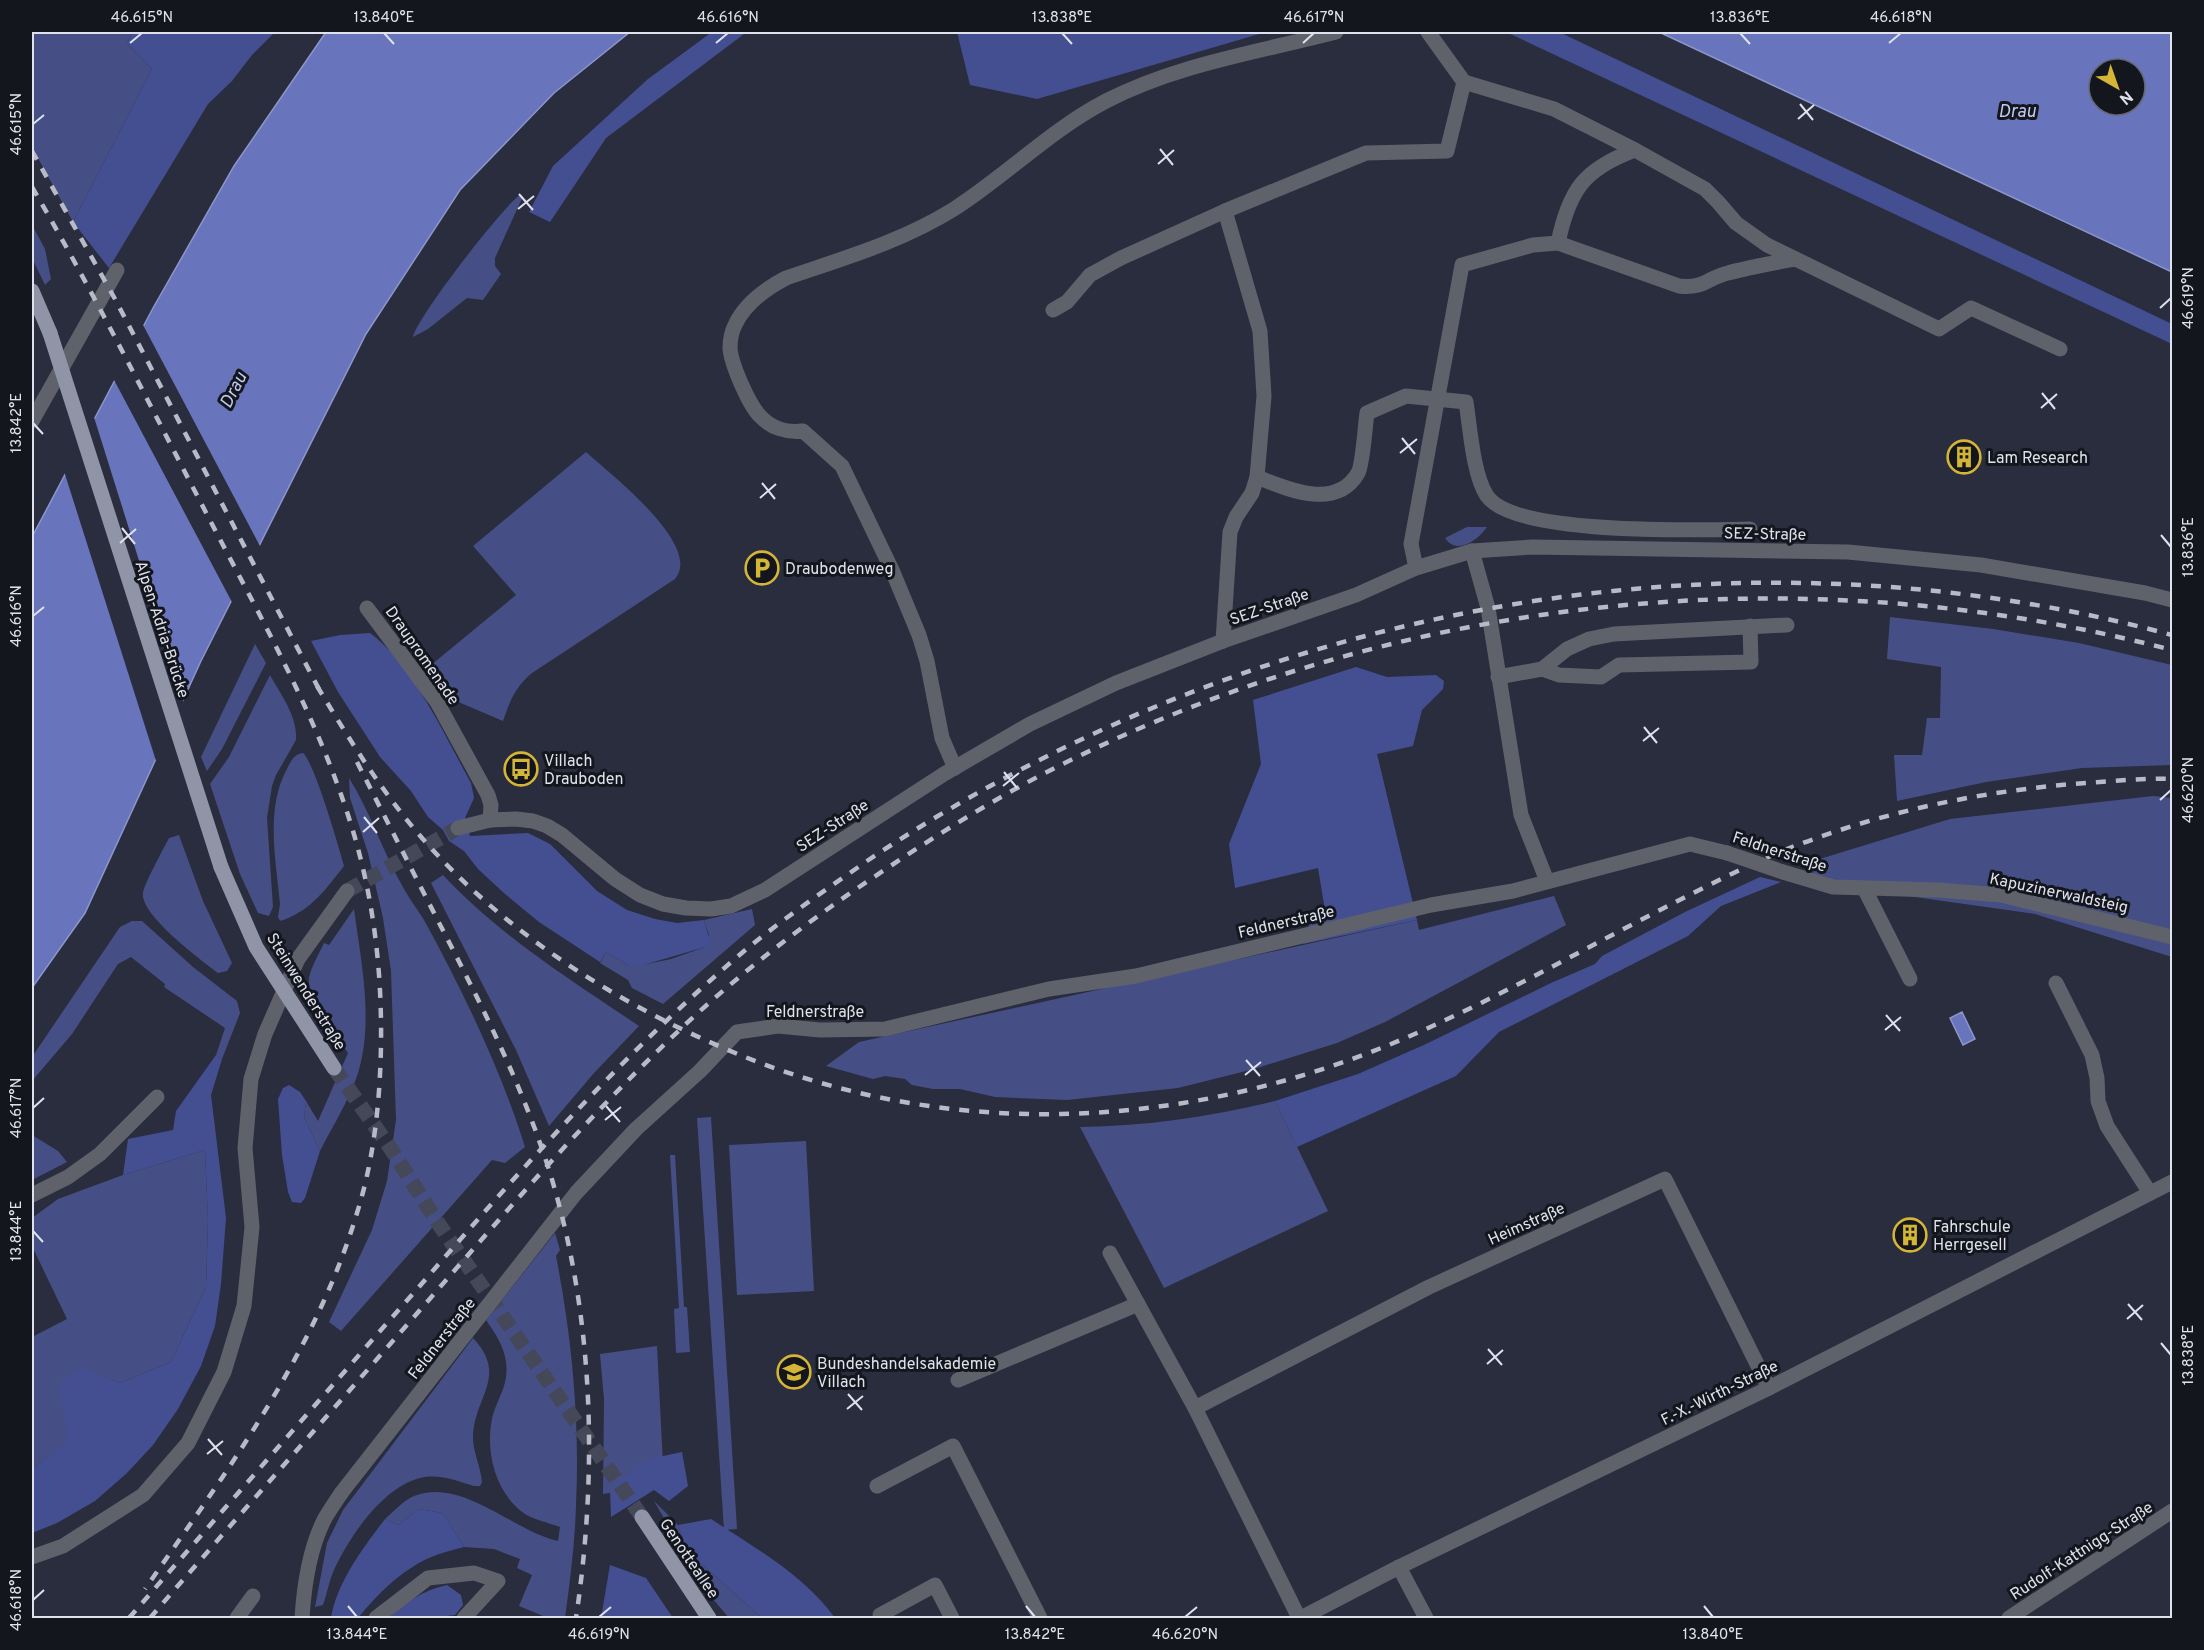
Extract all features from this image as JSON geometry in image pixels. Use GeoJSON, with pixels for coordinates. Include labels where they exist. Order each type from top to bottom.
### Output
{"type":"FeatureCollection","features":[{"type":"Feature","properties":{"kind":"main road","name":"Alpen-Adria-Brücke"},"geometry":{"type":"LineString","coordinates":[[32,291],[50,333],[221,867]]}},
{"type":"Feature","properties":{"kind":"main road","name":"Steinwenderstraße"},"geometry":{"type":"LineString","coordinates":[[221,867],[256,947],[334,1068]]}},
{"type":"Feature","properties":{"kind":"main road","name":"Genotteallee"},"geometry":{"type":"LineString","coordinates":[[642,1517],[710,1618]]}},
{"type":"Feature","properties":{"kind":"street"},"geometry":{"type":"LineString","coordinates":[[955,768],[942,738],[927,661],[919,635],[892,570],[843,466],[803,431],[782,430],[760,416],[736,368],[730,348],[734,327],[754,299],[769,287],[786,278],[899,239],[928,224],[963,202],[1069,121],[1108,100],[1179,71],[1225,57],[1336,32]]}},
{"type":"Feature","properties":{"kind":"street"},"geometry":{"type":"LineString","coordinates":[[1428,32],[1464,82],[1554,109],[1635,150],[1705,189],[1747,232],[1795,259],[1939,329],[1971,308],[2060,349]]}},
{"type":"Feature","properties":{"kind":"street"},"geometry":{"type":"LineString","coordinates":[[1053,310],[1067,302],[1090,275],[1121,258],[1366,153],[1447,151],[1464,82]]}},
{"type":"Feature","properties":{"kind":"street"},"geometry":{"type":"LineString","coordinates":[[1558,243],[1564,214],[1576,190],[1594,170],[1616,157],[1635,150]]}},
{"type":"Feature","properties":{"kind":"street"},"geometry":{"type":"LineString","coordinates":[[1223,641],[1230,532],[1236,517],[1252,493],[1257,477],[1264,396],[1260,331],[1225,212]]}},
{"type":"Feature","properties":{"kind":"street"},"geometry":{"type":"LineString","coordinates":[[1416,568],[1411,544],[1462,265],[1533,245],[1558,243],[1678,286],[1690,288],[1705,284],[1727,273],[1795,259]]}},
{"type":"Feature","properties":{"kind":"street"},"geometry":{"type":"LineString","coordinates":[[32,421],[117,270]]}},
{"type":"Feature","properties":{"kind":"street"},"geometry":{"type":"LineString","coordinates":[[1257,477],[1295,492],[1316,495],[1332,493],[1346,486],[1358,472],[1366,413],[1406,396],[1438,399],[1466,402],[1480,480],[1488,497],[1501,509],[1516,515],[1601,528],[1648,531],[1750,529]]}},
{"type":"Feature","properties":{"kind":"street","name":"SEZ-Straße"},"geometry":{"type":"LineString","coordinates":[[459,828],[490,820],[524,819],[548,826],[562,835],[615,879],[640,895],[675,907],[711,909],[731,906],[765,890],[955,768],[1030,724],[1116,682],[1223,641],[1356,595],[1416,568],[1472,551],[1533,547],[1848,552],[1982,565],[2145,593],[2172,600]]}},
{"type":"Feature","properties":{"kind":"street"},"geometry":{"type":"LineString","coordinates":[[1472,551],[1488,608],[1521,815],[1546,881]]}},
{"type":"Feature","properties":{"kind":"street","name":"Draupromenade"},"geometry":{"type":"LineString","coordinates":[[367,608],[438,702],[488,795],[491,805],[490,820]]}},
{"type":"Feature","properties":{"kind":"street"},"geometry":{"type":"LineString","coordinates":[[1498,677],[1542,669],[1567,649],[1597,637],[1614,634],[1787,625]]}},
{"type":"Feature","properties":{"kind":"street"},"geometry":{"type":"LineString","coordinates":[[1542,669],[1559,675],[1600,677],[1619,665],[1751,662],[1750,626]]}},
{"type":"Feature","properties":{"kind":"street","name":"Feldnerstraße"},"geometry":{"type":"LineString","coordinates":[[302,1618],[303,1596],[312,1551],[324,1520],[342,1492],[576,1193],[636,1129],[700,1071],[737,1032],[778,1026],[820,1030],[885,1029],[1049,989],[1136,976],[1431,905],[1513,891],[1690,844],[1727,853],[1833,887],[1864,888]]}},
{"type":"Feature","properties":{"kind":"street"},"geometry":{"type":"LineString","coordinates":[[1864,888],[1910,979]]}},
{"type":"Feature","properties":{"kind":"street","name":"Kapuzinerwaldsteig"},"geometry":{"type":"LineString","coordinates":[[1864,888],[2001,895],[2172,937]]}},
{"type":"Feature","properties":{"kind":"street"},"geometry":{"type":"LineString","coordinates":[[32,1557],[63,1546],[143,1495],[188,1443],[224,1372],[244,1306],[252,1227],[245,1148],[251,1079],[265,1034],[298,959],[347,891]]}},
{"type":"Feature","properties":{"kind":"street"},"geometry":{"type":"LineString","coordinates":[[2056,983],[2092,1054],[2097,1078],[2098,1101],[2107,1126],[2150,1194]]}},
{"type":"Feature","properties":{"kind":"street"},"geometry":{"type":"LineString","coordinates":[[32,1195],[68,1177],[100,1154],[157,1097]]}},
{"type":"Feature","properties":{"kind":"street","name":"Heimstraße"},"geometry":{"type":"LineString","coordinates":[[1195,1408],[1429,1287],[1665,1179],[1769,1388]]}},
{"type":"Feature","properties":{"kind":"street","name":"F.-X.-Wirth-Straße"},"geometry":{"type":"LineString","coordinates":[[1300,1618],[1399,1567],[1769,1388],[2172,1182]]}},
{"type":"Feature","properties":{"kind":"street"},"geometry":{"type":"LineString","coordinates":[[1110,1253],[1195,1408],[1300,1618]]}},
{"type":"Feature","properties":{"kind":"street"},"geometry":{"type":"LineString","coordinates":[[958,1380],[1138,1304]]}},
{"type":"Feature","properties":{"kind":"street"},"geometry":{"type":"LineString","coordinates":[[877,1486],[953,1446],[1040,1618]]}},
{"type":"Feature","properties":{"kind":"street","name":"Rudolf-Kattnigg-Straße"},"geometry":{"type":"LineString","coordinates":[[2008,1618],[2172,1511]]}},
{"type":"Feature","properties":{"kind":"street"},"geometry":{"type":"LineString","coordinates":[[1399,1567],[1426,1618]]}},
{"type":"Feature","properties":{"kind":"street"},"geometry":{"type":"LineString","coordinates":[[376,1618],[428,1578],[474,1573],[498,1581],[464,1618]]}},
{"type":"Feature","properties":{"kind":"street"},"geometry":{"type":"LineString","coordinates":[[882,1618],[880,1616],[934,1586],[952,1618]]}},
{"type":"Feature","properties":{"kind":"street"},"geometry":{"type":"LineString","coordinates":[[237,1618],[253,1596]]}},
{"type":"Feature","properties":{"kind":"shaded area"},"geometry":{"type":"Polygon","coordinates":[[[32,32],[133,32],[127,43],[152,69],[73,222],[32,147],[32,32]]]}},
{"type":"Feature","properties":{"kind":"shaded area"},"geometry":{"type":"Polygon","coordinates":[[[133,32],[275,32],[252,55],[232,81],[208,104],[109,268],[73,222],[152,69],[127,43],[133,32]]]}},
{"type":"Feature","properties":{"kind":"shaded area"},"geometry":{"type":"Polygon","coordinates":[[[712,32],[749,32],[606,138],[550,222],[529,212],[553,166],[648,79],[712,32]]]}},
{"type":"Feature","properties":{"kind":"shaded area"},"geometry":{"type":"Polygon","coordinates":[[[957,32],[1266,32],[1037,99],[970,85],[957,32]]]}},
{"type":"Feature","properties":{"kind":"shaded area"},"geometry":{"type":"Polygon","coordinates":[[[1506,32],[1559,32],[2172,324],[2172,344],[1506,32]]]}},
{"type":"Feature","properties":{"kind":"shaded area"},"geometry":{"type":"Polygon","coordinates":[[[520,195],[523,196],[495,258],[495,266],[501,274],[483,300],[467,298],[428,329],[413,337],[428,309],[461,264],[496,220],[520,195]]]}},
{"type":"Feature","properties":{"kind":"shaded area"},"geometry":{"type":"Polygon","coordinates":[[[32,225],[45,249],[51,279],[45,285],[32,258],[32,225]]]}},
{"type":"Feature","properties":{"kind":"shaded area"},"geometry":{"type":"Polygon","coordinates":[[[586,452],[631,492],[665,530],[676,548],[680,565],[675,579],[532,673],[514,695],[503,721],[442,695],[425,670],[516,595],[473,546],[586,452]]]}},
{"type":"Feature","properties":{"kind":"shaded area"},"geometry":{"type":"Polygon","coordinates":[[[1467,527],[1487,527],[1473,541],[1461,546],[1455,546],[1445,538],[1467,527]]]}},
{"type":"Feature","properties":{"kind":"shaded area"},"geometry":{"type":"Polygon","coordinates":[[[1890,617],[1993,629],[2079,643],[2172,665],[2172,765],[2082,768],[1986,782],[1897,801],[1894,755],[1922,755],[1927,718],[1940,718],[1941,667],[1887,659],[1890,617]]]}},
{"type":"Feature","properties":{"kind":"shaded area"},"geometry":{"type":"Polygon","coordinates":[[[370,633],[386,647],[414,682],[471,783],[474,798],[465,818],[470,836],[528,833],[550,844],[597,891],[627,910],[677,923],[704,920],[710,941],[705,947],[640,966],[630,966],[606,952],[600,962],[539,922],[478,869],[464,851],[449,841],[443,830],[428,817],[411,791],[380,757],[338,692],[311,641],[340,635],[370,633]]]}},
{"type":"Feature","properties":{"kind":"shaded area"},"geometry":{"type":"Polygon","coordinates":[[[255,644],[266,663],[222,749],[207,771],[201,757],[255,644]]]}},
{"type":"Feature","properties":{"kind":"shaded area"},"geometry":{"type":"Polygon","coordinates":[[[1356,667],[1387,677],[1436,675],[1444,681],[1443,689],[1422,710],[1413,746],[1377,754],[1417,920],[1303,944],[1309,925],[1326,916],[1318,868],[1235,888],[1229,844],[1261,764],[1253,700],[1356,667]]]}},
{"type":"Feature","properties":{"kind":"shaded area"},"geometry":{"type":"Polygon","coordinates":[[[270,675],[292,715],[296,740],[276,775],[267,818],[273,907],[269,916],[258,913],[240,874],[210,784],[229,757],[270,675]]]}},
{"type":"Feature","properties":{"kind":"shaded area"},"geometry":{"type":"Polygon","coordinates":[[[303,753],[319,788],[344,866],[309,906],[280,921],[274,835],[276,801],[280,784],[290,763],[295,756],[303,753]]]}},
{"type":"Feature","properties":{"kind":"shaded area"},"geometry":{"type":"Polygon","coordinates":[[[349,778],[406,893],[424,920],[467,1003],[505,1089],[525,1147],[505,1163],[492,1160],[341,1331],[329,1322],[372,1230],[387,1181],[396,1120],[391,971],[383,918],[368,853],[350,798],[349,778]]]}},
{"type":"Feature","properties":{"kind":"shaded area"},"geometry":{"type":"Polygon","coordinates":[[[2153,796],[2172,798],[2172,957],[2035,914],[1815,883],[1810,862],[1950,819],[2153,796]]]}},
{"type":"Feature","properties":{"kind":"shaded area"},"geometry":{"type":"Polygon","coordinates":[[[179,835],[203,901],[232,963],[227,971],[218,973],[186,948],[161,925],[145,902],[144,888],[154,866],[169,838],[179,835]]]}},
{"type":"Feature","properties":{"kind":"shaded area"},"geometry":{"type":"Polygon","coordinates":[[[443,875],[488,918],[512,937],[639,1026],[594,1073],[549,1126],[516,1050],[431,883],[443,875]]]}},
{"type":"Feature","properties":{"kind":"shaded area"},"geometry":{"type":"Polygon","coordinates":[[[1760,877],[1781,882],[1721,906],[1688,936],[1499,1032],[1456,1076],[1297,1147],[1275,1101],[1358,1074],[1426,1044],[1595,964],[1602,956],[1685,912],[1760,877]]]}},
{"type":"Feature","properties":{"kind":"shaded area"},"geometry":{"type":"Polygon","coordinates":[[[1554,896],[1566,925],[1385,1022],[1337,1043],[1254,1069],[1178,1088],[1067,1100],[995,1097],[960,1089],[933,1089],[912,1085],[905,1079],[885,1076],[873,1079],[826,1066],[859,1042],[1417,920],[1419,930],[1554,896]]]}},
{"type":"Feature","properties":{"kind":"shaded area"},"geometry":{"type":"Polygon","coordinates":[[[354,909],[365,991],[363,1053],[350,1093],[320,1151],[304,1117],[306,1101],[318,1121],[348,1053],[317,1007],[309,987],[309,978],[324,943],[329,945],[354,909]]]}},
{"type":"Feature","properties":{"kind":"shaded area"},"geometry":{"type":"Polygon","coordinates":[[[752,909],[755,925],[663,1004],[632,988],[628,980],[600,963],[606,952],[630,966],[637,966],[671,959],[705,947],[709,935],[704,920],[752,909]]]}},
{"type":"Feature","properties":{"kind":"shaded area"},"geometry":{"type":"Polygon","coordinates":[[[132,921],[142,921],[193,967],[237,1001],[240,1013],[222,1059],[216,1055],[225,1028],[164,987],[165,984],[131,957],[118,964],[72,1034],[32,1081],[32,1057],[120,927],[132,921]]]}},
{"type":"Feature","properties":{"kind":"shaded area"},"geometry":{"type":"Polygon","coordinates":[[[216,1055],[222,1059],[211,1095],[226,1218],[215,1326],[201,1366],[178,1409],[153,1445],[127,1473],[95,1501],[57,1523],[32,1533],[32,1469],[68,1441],[59,1383],[83,1368],[120,1383],[171,1362],[206,1287],[208,1221],[205,1150],[123,1175],[128,1139],[173,1130],[176,1111],[216,1055]]]}},
{"type":"Feature","properties":{"kind":"shaded area"},"geometry":{"type":"Polygon","coordinates":[[[289,1085],[300,1092],[306,1101],[304,1117],[320,1151],[305,1198],[301,1203],[292,1202],[288,1192],[282,1155],[278,1099],[283,1088],[289,1085]]]}},
{"type":"Feature","properties":{"kind":"shaded area"},"geometry":{"type":"Polygon","coordinates":[[[1275,1101],[1328,1211],[1164,1288],[1080,1127],[1178,1120],[1275,1101]]]}},
{"type":"Feature","properties":{"kind":"shaded area"},"geometry":{"type":"Polygon","coordinates":[[[711,1117],[737,1529],[724,1530],[697,1118],[711,1117]]]}},
{"type":"Feature","properties":{"kind":"shaded area"},"geometry":{"type":"Polygon","coordinates":[[[32,1135],[58,1151],[67,1162],[32,1180],[32,1135]]]}},
{"type":"Feature","properties":{"kind":"shaded area"},"geometry":{"type":"Polygon","coordinates":[[[806,1141],[814,1291],[737,1295],[729,1145],[806,1141]]]}},
{"type":"Feature","properties":{"kind":"shaded area"},"geometry":{"type":"Polygon","coordinates":[[[205,1150],[208,1221],[206,1287],[171,1362],[120,1383],[83,1369],[69,1441],[32,1469],[32,1337],[67,1319],[32,1246],[32,1218],[58,1199],[123,1175],[205,1150]]]}},
{"type":"Feature","properties":{"kind":"shaded area"},"geometry":{"type":"Polygon","coordinates":[[[670,1155],[675,1155],[684,1307],[687,1307],[690,1352],[676,1353],[674,1309],[679,1308],[670,1155]]]}},
{"type":"Feature","properties":{"kind":"shaded area"},"geometry":{"type":"Polygon","coordinates":[[[555,1233],[560,1250],[556,1256],[574,1380],[577,1442],[575,1533],[565,1618],[548,1618],[519,1606],[532,1575],[517,1568],[520,1559],[494,1549],[464,1547],[443,1513],[419,1509],[398,1525],[385,1519],[402,1503],[414,1496],[432,1492],[450,1494],[469,1499],[523,1527],[558,1541],[560,1527],[529,1516],[515,1506],[507,1496],[495,1472],[490,1432],[494,1411],[506,1378],[506,1362],[501,1345],[486,1320],[555,1233]]]}},
{"type":"Feature","properties":{"kind":"shaded area"},"geometry":{"type":"Polygon","coordinates":[[[473,1338],[483,1352],[488,1364],[489,1375],[478,1410],[473,1437],[482,1482],[480,1486],[441,1477],[427,1477],[406,1483],[393,1492],[380,1502],[358,1529],[334,1570],[323,1605],[315,1607],[327,1543],[343,1510],[473,1338]]]}},
{"type":"Feature","properties":{"kind":"shaded area"},"geometry":{"type":"Polygon","coordinates":[[[657,1346],[664,1484],[603,1494],[604,1399],[600,1354],[657,1346]]]}},
{"type":"Feature","properties":{"kind":"shaded area"},"geometry":{"type":"Polygon","coordinates":[[[682,1452],[688,1486],[669,1501],[654,1490],[611,1517],[610,1490],[649,1459],[682,1452]]]}},
{"type":"Feature","properties":{"kind":"shaded area"},"geometry":{"type":"Polygon","coordinates":[[[654,1501],[678,1525],[687,1551],[762,1618],[729,1618],[707,1592],[654,1501]]]}},
{"type":"Feature","properties":{"kind":"shaded area"},"geometry":{"type":"Polygon","coordinates":[[[419,1509],[443,1513],[464,1547],[418,1563],[381,1592],[358,1618],[331,1618],[345,1579],[385,1519],[398,1525],[419,1509]]]}},
{"type":"Feature","properties":{"kind":"shaded area"},"geometry":{"type":"Polygon","coordinates":[[[711,1519],[793,1575],[822,1602],[835,1618],[762,1618],[687,1551],[678,1525],[711,1519]]]}},
{"type":"Feature","properties":{"kind":"shaded area"},"geometry":{"type":"Polygon","coordinates":[[[610,1565],[646,1578],[673,1618],[601,1618],[610,1565]]]}},
{"type":"Feature","properties":{"kind":"shaded area"},"geometry":{"type":"Polygon","coordinates":[[[447,1585],[461,1595],[463,1605],[455,1615],[429,1618],[389,1618],[415,1597],[447,1585]]]}},
{"type":"Feature","properties":{"kind":"water","name":"Drau"},"geometry":{"type":"Polygon","coordinates":[[[326,32],[630,32],[554,93],[460,190],[366,334],[201,661],[85,913],[32,988],[32,537],[153,308],[234,166],[326,32]]]}},
{"type":"Feature","properties":{"kind":"water","name":"Drau"},"geometry":{"type":"Polygon","coordinates":[[[1659,32],[2172,32],[2172,272],[1659,32]]]}},
{"type":"Feature","properties":{"kind":"water"},"geometry":{"type":"Polygon","coordinates":[[[1962,1012],[1975,1039],[1963,1045],[1950,1018],[1962,1012]]]}},
{"type":"Feature","properties":{"kind":"pier"},"geometry":{"type":"Polygon","coordinates":[[[142,323],[261,548],[233,604],[113,378],[142,323]]]}},
{"type":"Feature","properties":{"kind":"pier"},"geometry":{"type":"Polygon","coordinates":[[[93,414],[184,704],[157,764],[63,468],[93,414]]]}},
{"type":"Feature","properties":{"kind":"tunnel"},"geometry":{"type":"LineString","coordinates":[[347,891],[458,828]]}},
{"type":"Feature","properties":{"kind":"tunnel"},"geometry":{"type":"LineString","coordinates":[[334,1068],[391,1149],[438,1223],[642,1517]]}},
{"type":"Feature","properties":{"kind":"railway"},"geometry":{"type":"LineString","coordinates":[[32,151],[115,299],[321,693]]}},
{"type":"Feature","properties":{"kind":"railway"},"geometry":{"type":"LineString","coordinates":[[32,187],[118,343],[304,704],[339,788],[353,831],[371,910],[378,964],[381,1045],[375,1130],[363,1193],[339,1265],[318,1314],[266,1409],[207,1500],[145,1589]]}},
{"type":"Feature","properties":{"kind":"railway"},"geometry":{"type":"LineString","coordinates":[[129,1618],[496,1198],[660,1026],[749,947],[807,903],[867,861],[1014,773],[1169,701],[1330,646],[1496,607],[1664,587],[1834,584],[2004,600],[2172,635]]}},
{"type":"Feature","properties":{"kind":"railway"},"geometry":{"type":"LineString","coordinates":[[150,1618],[556,1156],[626,1082],[700,1011],[769,953],[867,882],[984,807],[1079,756],[1209,700],[1342,657],[1478,625],[1616,606],[1756,599],[1895,603],[2034,621],[2172,650]]}},
{"type":"Feature","properties":{"kind":"railway"},"geometry":{"type":"LineString","coordinates":[[317,686],[384,790],[431,848],[495,909],[565,963],[603,987],[681,1029],[721,1047],[810,1080],[900,1101],[991,1112],[1082,1113],[1173,1105],[1264,1086],[1352,1059],[1439,1023],[1737,871],[1795,846],[1848,827],[1919,808],[1991,794],[2136,779],[2172,779]]}},
{"type":"Feature","properties":{"kind":"railway"},"geometry":{"type":"LineString","coordinates":[[357,762],[505,1056],[540,1143],[565,1227],[576,1282],[588,1394],[587,1507],[576,1618]]}},
{"type":"Feature","properties":{"kind":"place","name":"Lam Research"},"geometry":{"type":"Point","coordinates":[1964,457]}},
{"type":"Feature","properties":{"kind":"place","name":"Draubodenweg"},"geometry":{"type":"Point","coordinates":[762,568]}},
{"type":"Feature","properties":{"kind":"place","name":"Villach Drauboden"},"geometry":{"type":"Point","coordinates":[521,769]}},
{"type":"Feature","properties":{"kind":"place","name":"Fahrschule Herrgesell"},"geometry":{"type":"Point","coordinates":[1910,1235]}},
{"type":"Feature","properties":{"kind":"place","name":"Bundeshandelsakademie Villach"},"geometry":{"type":"Point","coordinates":[794,1372]}}]}
